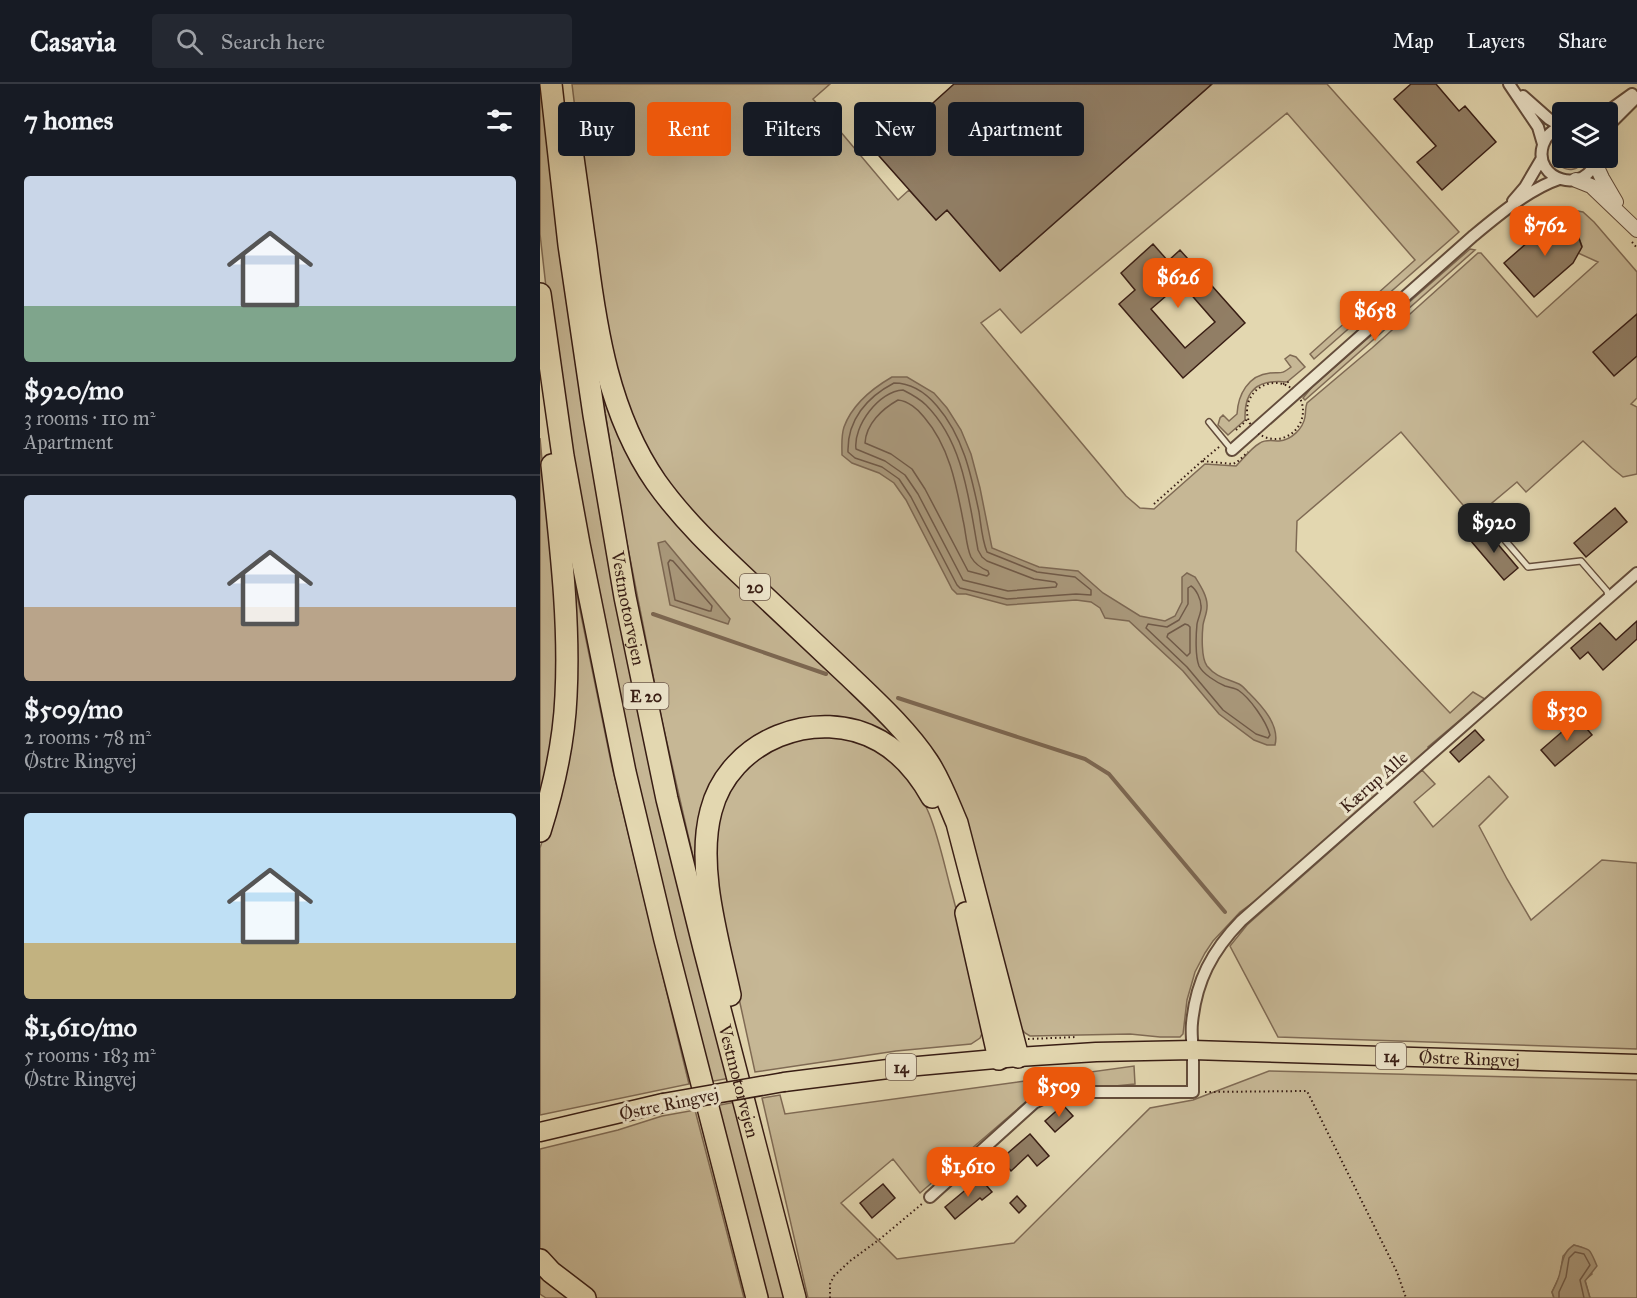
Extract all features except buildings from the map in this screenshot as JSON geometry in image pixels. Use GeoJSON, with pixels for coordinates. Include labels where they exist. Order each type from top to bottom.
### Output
{"type":"FeatureCollection","features":[{"type":"Feature","properties":{"kind":"highway","name":"Vestmotorvejen"},"geometry":{"type":"LineString","coordinates":[[551,84],[569,245],[594,415],[626,597],[667,799],[795,1298]]}},
{"type":"Feature","properties":{"kind":"highway","name":"20"},"geometry":{"type":"LineString","coordinates":[[563,84],[596,321],[606,370],[628,432],[656,482],[704,539],[873,699],[912,740],[928,763],[945,793],[957,823],[1009,1058]]}},
{"type":"Feature","properties":{"kind":"highway","name":"Vestmotorvejen"},"geometry":{"type":"LineString","coordinates":[[540,294],[567,478],[625,772],[664,940],[757,1298]]}},
{"type":"Feature","properties":{"kind":"highway"},"geometry":{"type":"LineString","coordinates":[[540,354],[561,554],[567,653],[566,698],[559,757],[540,831]]}},
{"type":"Feature","properties":{"kind":"highway"},"geometry":{"type":"LineString","coordinates":[[778,1231],[711,900],[705,855],[714,799],[730,771],[752,749],[785,732],[807,727],[828,726],[847,729],[880,741],[901,756],[918,774],[934,802],[950,845],[1009,1058]]}},
{"type":"Feature","properties":{"kind":"highway"},"geometry":{"type":"LineString","coordinates":[[540,1260],[551,1272],[585,1298]]}},
{"type":"Feature","properties":{"kind":"main road","name":"Østre Ringvej"},"geometry":{"type":"LineString","coordinates":[[540,1132],[663,1103],[784,1082],[896,1068],[1096,1052],[1193,1050],[1637,1064]]}},
{"type":"Feature","properties":{"kind":"street"},"geometry":{"type":"LineString","coordinates":[[1509,84],[1552,120]]}},
{"type":"Feature","properties":{"kind":"street"},"geometry":{"type":"LineString","coordinates":[[1500,214],[1525,187],[1542,158],[1543,144],[1534,120],[1509,84]]}},
{"type":"Feature","properties":{"kind":"street"},"geometry":{"type":"LineString","coordinates":[[1618,104],[1637,91]]}},
{"type":"Feature","properties":{"kind":"street"},"geometry":{"type":"LineString","coordinates":[[1618,116],[1637,97]]}},
{"type":"Feature","properties":{"kind":"street"},"geometry":{"type":"LineString","coordinates":[[1543,144],[1552,132]]}},
{"type":"Feature","properties":{"kind":"street"},"geometry":{"type":"LineString","coordinates":[[1542,158],[1548,171],[1559,179],[1567,181],[1576,180],[1588,174],[1591,168]]}},
{"type":"Feature","properties":{"kind":"street"},"geometry":{"type":"LineString","coordinates":[[1599,168],[1606,186],[1633,226]]}},
{"type":"Feature","properties":{"kind":"street"},"geometry":{"type":"LineString","coordinates":[[1232,450],[1472,237],[1500,214],[1544,185],[1559,179]]}},
{"type":"Feature","properties":{"kind":"street"},"geometry":{"type":"LineString","coordinates":[[1576,180],[1591,186],[1633,226]]}},
{"type":"Feature","properties":{"kind":"street","name":"Kærup Alle"},"geometry":{"type":"LineString","coordinates":[[1193,1050],[1191,1025],[1198,987],[1215,951],[1228,935],[1250,913],[1637,573]]}},
{"type":"Feature","properties":{"kind":"street"},"geometry":{"type":"LineString","coordinates":[[930,1197],[1034,1103],[1052,1095],[1072,1092],[1193,1092],[1193,1050]]}},
{"type":"Feature","properties":{"kind":"lane"},"geometry":{"type":"LineString","coordinates":[[1209,422],[1232,450]]}},
{"type":"Feature","properties":{"kind":"lane"},"geometry":{"type":"LineString","coordinates":[[1491,524],[1528,567],[1581,561],[1607,591],[1608,599]]}},
{"type":"Feature","properties":{"kind":"path"},"geometry":{"type":"LineString","coordinates":[[1154,504],[1202,461]]}},
{"type":"Feature","properties":{"kind":"path"},"geometry":{"type":"LineString","coordinates":[[1193,1092],[1307,1091],[1396,1272],[1406,1298]]}},
{"type":"Feature","properties":{"kind":"path"},"geometry":{"type":"LineString","coordinates":[[830,1298],[830,1284],[834,1276],[930,1197]]}},
{"type":"Feature","properties":{"kind":"shaded area"},"geometry":{"type":"Polygon","coordinates":[[[540,84],[543,84],[552,171],[730,1078],[709,1082],[663,906],[596,601],[547,296],[540,234],[540,84]]]}},
{"type":"Feature","properties":{"kind":"shaded area"},"geometry":{"type":"Polygon","coordinates":[[[572,84],[830,84],[813,99],[816,102],[743,102],[743,156],[842,156],[842,133],[854,148],[854,156],[861,156],[898,200],[909,190],[936,220],[947,210],[1000,271],[1212,84],[1327,84],[1459,232],[1314,359],[1310,354],[1415,260],[1287,113],[1021,333],[1000,309],[981,323],[1126,496],[1140,508],[1154,509],[1205,464],[1236,466],[1262,442],[1279,441],[1292,436],[1304,421],[1307,403],[1478,253],[1481,253],[1537,317],[1598,262],[1578,253],[1582,246],[1576,230],[1560,222],[1551,226],[1543,214],[1550,210],[1567,209],[1583,212],[1637,272],[1637,398],[1631,404],[1637,407],[1637,474],[1623,477],[1583,441],[1526,492],[1517,482],[1474,518],[1401,432],[1297,521],[1296,551],[1450,713],[1473,692],[1485,699],[1428,747],[1430,751],[1277,885],[1240,912],[1213,941],[1195,972],[1187,1000],[1183,1034],[1180,1037],[1130,1034],[1030,1036],[1018,1025],[961,809],[706,528],[661,474],[631,421],[612,357],[581,156],[635,156],[635,102],[574,102],[572,84]]]}},
{"type":"Feature","properties":{"kind":"shaded area"},"geometry":{"type":"Polygon","coordinates":[[[1470,249],[1475,250],[1305,400],[1303,398],[1312,387],[1470,249]]]}},
{"type":"Feature","properties":{"kind":"shaded area"},"geometry":{"type":"Polygon","coordinates":[[[1290,355],[1296,357],[1305,367],[1287,382],[1261,384],[1251,392],[1245,420],[1228,435],[1218,425],[1220,418],[1223,415],[1229,421],[1237,414],[1239,400],[1250,382],[1262,375],[1283,372],[1291,367],[1285,359],[1290,355]]]}},
{"type":"Feature","properties":{"kind":"shaded area"},"geometry":{"type":"Polygon","coordinates":[[[597,361],[600,361],[628,442],[647,477],[668,504],[737,577],[879,712],[907,743],[932,778],[955,833],[1006,1030],[1002,1031],[951,834],[940,806],[926,780],[909,757],[885,738],[862,727],[837,722],[813,721],[789,726],[766,735],[745,749],[727,766],[713,787],[702,817],[700,857],[710,916],[707,918],[662,721],[622,518],[597,361]]]}},
{"type":"Feature","properties":{"kind":"shaded area"},"geometry":{"type":"Polygon","coordinates":[[[540,438],[559,646],[558,703],[552,747],[540,801],[540,438]]]}},
{"type":"Feature","properties":{"kind":"shaded area"},"geometry":{"type":"Polygon","coordinates":[[[569,556],[611,762],[689,1084],[540,1115],[540,848],[555,802],[569,556]]]}},
{"type":"Feature","properties":{"kind":"shaded area"},"geometry":{"type":"Polygon","coordinates":[[[842,737],[872,749],[893,761],[919,792],[942,854],[984,1029],[980,1038],[971,1044],[896,1051],[755,1072],[725,934],[713,863],[719,810],[743,767],[790,739],[842,737]]]}},
{"type":"Feature","properties":{"kind":"shaded area"},"geometry":{"type":"Polygon","coordinates":[[[1422,770],[1435,784],[1414,802],[1433,827],[1489,776],[1508,797],[1479,826],[1531,920],[1602,860],[1637,863],[1637,1049],[1278,1037],[1230,946],[1247,925],[1422,770]]]}},
{"type":"Feature","properties":{"kind":"shaded area"},"geometry":{"type":"Polygon","coordinates":[[[1134,1066],[1135,1084],[1035,1094],[920,1193],[893,1159],[841,1203],[897,1259],[1014,1243],[1150,1108],[1193,1100],[1269,1071],[1637,1080],[1637,1298],[1590,1298],[1585,1280],[1592,1274],[1581,1247],[1574,1245],[1563,1256],[1560,1275],[1552,1292],[1554,1298],[808,1298],[762,1098],[780,1095],[785,1114],[1134,1066]]]}},
{"type":"Feature","properties":{"kind":"shaded area"},"geometry":{"type":"Polygon","coordinates":[[[735,1102],[787,1298],[765,1298],[715,1106],[735,1102]]]}},
{"type":"Feature","properties":{"kind":"shaded area"},"geometry":{"type":"Polygon","coordinates":[[[695,1110],[744,1298],[594,1298],[540,1253],[540,1149],[618,1130],[662,1116],[695,1110]]]}},
{"type":"Feature","properties":{"kind":"shaded area"},"geometry":{"type":"Polygon","coordinates":[[[540,1277],[567,1298],[546,1298],[540,1294],[540,1277]]]}},
{"type":"Feature","properties":{"kind":"water"},"geometry":{"type":"Polygon","coordinates":[[[892,377],[907,377],[934,393],[961,430],[971,454],[980,488],[992,548],[1039,567],[1078,571],[1103,593],[1140,616],[1165,621],[1175,616],[1182,602],[1182,577],[1187,573],[1195,577],[1207,603],[1202,634],[1205,662],[1214,673],[1242,686],[1259,704],[1269,716],[1275,730],[1275,745],[1267,745],[1254,740],[1219,714],[1183,671],[1129,621],[1105,618],[1100,608],[1091,602],[1076,600],[1007,605],[966,594],[957,594],[952,589],[906,500],[894,483],[879,473],[852,463],[842,455],[843,430],[852,411],[878,386],[892,377]]]}},
{"type":"Feature","properties":{"kind":"water"},"geometry":{"type":"Polygon","coordinates":[[[665,541],[730,619],[728,624],[670,605],[658,543],[665,541]]]}},
{"type":"Feature","properties":{"kind":"water"},"geometry":{"type":"Polygon","coordinates":[[[1574,1245],[1589,1251],[1597,1266],[1585,1281],[1590,1298],[1554,1298],[1552,1292],[1564,1257],[1574,1245]]]}},
{"type":"Feature","properties":{"kind":"waterway"},"geometry":{"type":"LineString","coordinates":[[653,614],[826,674]]}},
{"type":"Feature","properties":{"kind":"waterway"},"geometry":{"type":"LineString","coordinates":[[898,698],[1085,759],[1109,774],[1225,912]]}}]}
